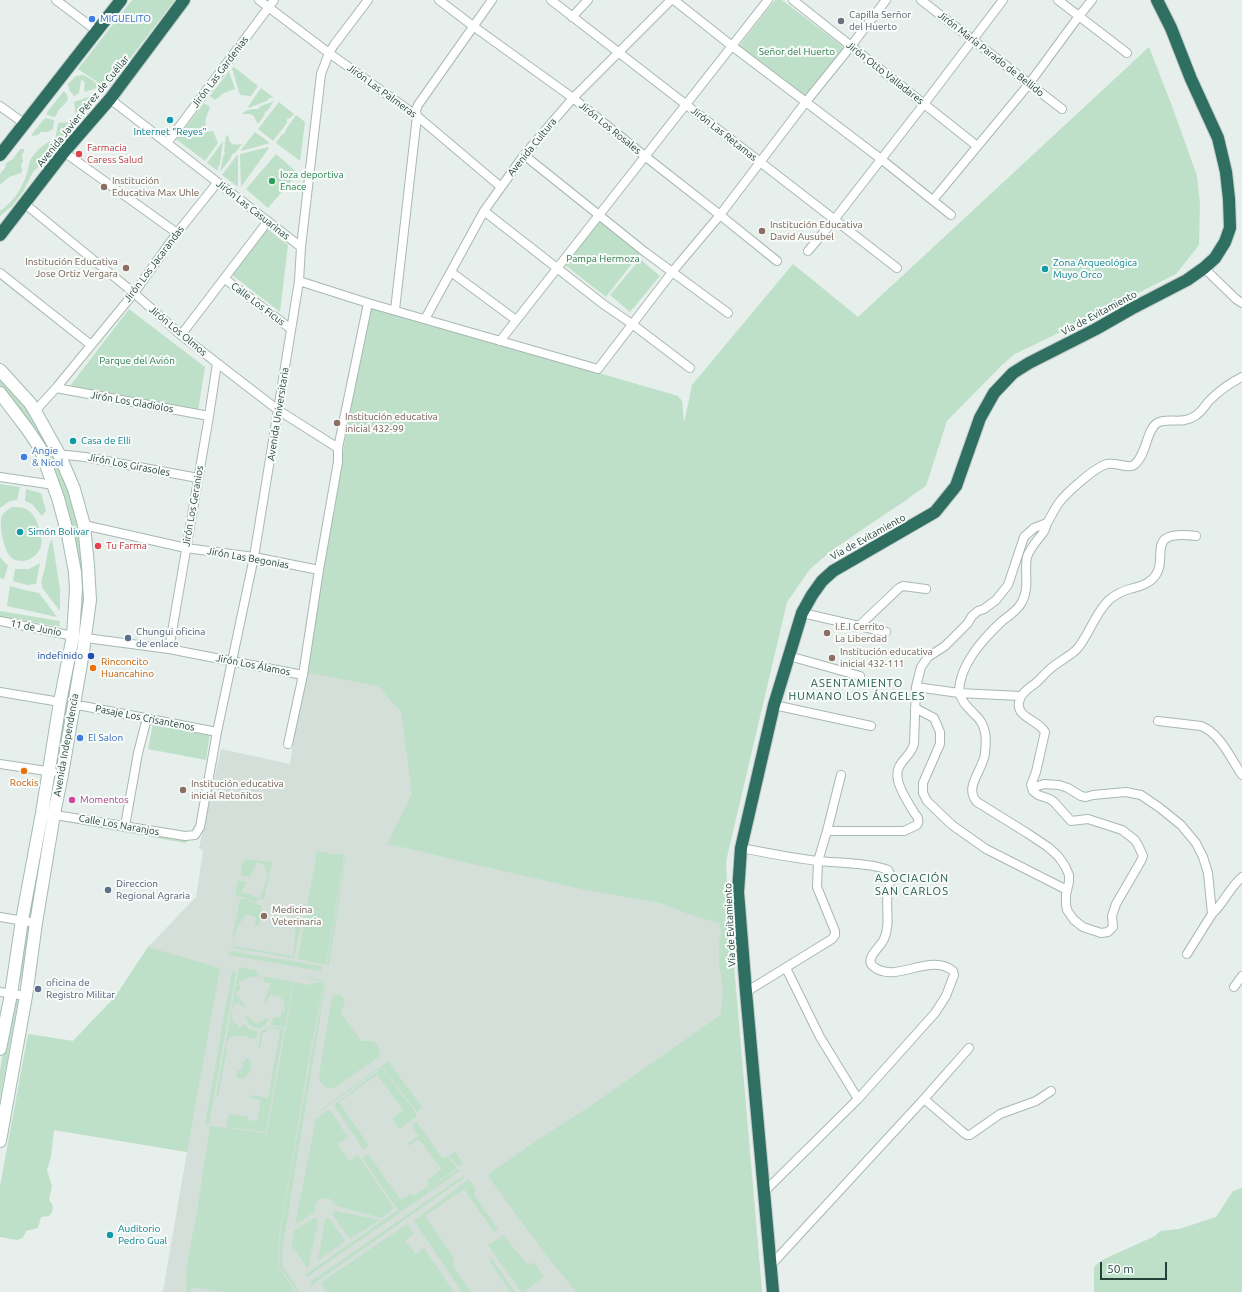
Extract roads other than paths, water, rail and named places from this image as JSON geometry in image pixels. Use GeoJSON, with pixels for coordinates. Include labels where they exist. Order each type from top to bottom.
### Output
{"type":"FeatureCollection","features":[{"type":"Feature","properties":{"kind":"highway"},"geometry":{"type":"LineString","coordinates":[[0,155],[122,0]]}},
{"type":"Feature","properties":{"kind":"highway","name":"Avenida Javier Pérez de Cuéllar"},"geometry":{"type":"LineString","coordinates":[[0,235],[64,152],[110,98],[184,0]]}},
{"type":"Feature","properties":{"kind":"highway","name":"Vía de Evitamiento"},"geometry":{"type":"LineString","coordinates":[[773,1292],[738,892],[741,848],[774,705],[802,613],[822,581],[833,570],[935,512],[956,486],[980,418],[994,393],[1012,373],[1187,280],[1215,258],[1225,242],[1230,228],[1229,199],[1226,172],[1218,138],[1191,79],[1171,28],[1157,0]]}},
{"type":"Feature","properties":{"kind":"street"},"geometry":{"type":"LineString","coordinates":[[56,0],[98,31]]}},
{"type":"Feature","properties":{"kind":"street","name":"Jirón Las Palmeras"},"geometry":{"type":"LineString","coordinates":[[259,0],[329,54],[417,116],[501,187]]}},
{"type":"Feature","properties":{"kind":"street","name":"Jirón Las Gardenias"},"geometry":{"type":"LineString","coordinates":[[167,143],[274,0]]}},
{"type":"Feature","properties":{"kind":"street","name":"Avenida Universitaria"},"geometry":{"type":"LineString","coordinates":[[195,835],[200,827],[254,557],[299,281],[301,247],[321,74],[334,44],[368,0]]}},
{"type":"Feature","properties":{"kind":"street","name":"Jirón Los Rosales"},"geometry":{"type":"LineString","coordinates":[[440,0],[473,26],[573,98],[777,261]]}},
{"type":"Feature","properties":{"kind":"street"},"geometry":{"type":"LineString","coordinates":[[395,310],[417,116],[416,110],[492,0]]}},
{"type":"Feature","properties":{"kind":"street","name":"Jirón Las Retamas"},"geometry":{"type":"LineString","coordinates":[[551,0],[897,268]]}},
{"type":"Feature","properties":{"kind":"street"},"geometry":{"type":"LineString","coordinates":[[572,17],[588,0]]}},
{"type":"Feature","properties":{"kind":"street"},"geometry":{"type":"LineString","coordinates":[[673,0],[805,103],[881,159],[951,215]]}},
{"type":"Feature","properties":{"kind":"street","name":"Avenida Cultura"},"geometry":{"type":"LineString","coordinates":[[425,319],[484,211],[524,156],[573,98],[673,0]]}},
{"type":"Feature","properties":{"kind":"street"},"geometry":{"type":"LineString","coordinates":[[500,341],[768,0]]}},
{"type":"Feature","properties":{"kind":"street","name":"Jirón Otto Valladares"},"geometry":{"type":"LineString","coordinates":[[793,0],[977,146]]}},
{"type":"Feature","properties":{"kind":"street"},"geometry":{"type":"LineString","coordinates":[[299,281],[368,303],[598,369],[673,271],[720,215],[886,0]]}},
{"type":"Feature","properties":{"kind":"street","name":"Jirón María Parado de Bellido"},"geometry":{"type":"LineString","coordinates":[[921,0],[1062,109]]}},
{"type":"Feature","properties":{"kind":"street"},"geometry":{"type":"LineString","coordinates":[[808,251],[834,220],[1003,0]]}},
{"type":"Feature","properties":{"kind":"street"},"geometry":{"type":"LineString","coordinates":[[1058,0],[1127,53]]}},
{"type":"Feature","properties":{"kind":"street"},"geometry":{"type":"LineString","coordinates":[[933,200],[1029,84],[1092,0]]}},
{"type":"Feature","properties":{"kind":"street","name":"Jirón Las Casuarinas"},"geometry":{"type":"LineString","coordinates":[[110,98],[217,183],[301,247]]}},
{"type":"Feature","properties":{"kind":"street"},"geometry":{"type":"LineString","coordinates":[[0,106],[24,124]]}},
{"type":"Feature","properties":{"kind":"street"},"geometry":{"type":"LineString","coordinates":[[64,152],[177,232]]}},
{"type":"Feature","properties":{"kind":"street"},"geometry":{"type":"LineString","coordinates":[[524,156],[645,252],[728,312]]}},
{"type":"Feature","properties":{"kind":"street","name":"Jirón Los Jacarandas"},"geometry":{"type":"LineString","coordinates":[[35,411],[56,388],[134,293],[177,232],[217,183]]}},
{"type":"Feature","properties":{"kind":"street","name":"Jirón Los Olmos"},"geometry":{"type":"LineString","coordinates":[[25,204],[217,363],[278,410],[338,448]]}},
{"type":"Feature","properties":{"kind":"street"},"geometry":{"type":"LineString","coordinates":[[484,211],[603,304],[690,368]]}},
{"type":"Feature","properties":{"kind":"street"},"geometry":{"type":"LineString","coordinates":[[182,335],[268,221]]}},
{"type":"Feature","properties":{"kind":"street"},"geometry":{"type":"LineString","coordinates":[[1204,268],[1242,303]]}},
{"type":"Feature","properties":{"kind":"street"},"geometry":{"type":"LineString","coordinates":[[0,272],[90,345]]}},
{"type":"Feature","properties":{"kind":"street"},"geometry":{"type":"LineString","coordinates":[[451,272],[516,320]]}},
{"type":"Feature","properties":{"kind":"street","name":"Calle Los Ficus"},"geometry":{"type":"LineString","coordinates":[[225,279],[291,329]]}},
{"type":"Feature","properties":{"kind":"street"},"geometry":{"type":"LineString","coordinates":[[288,744],[303,675],[319,570],[338,462],[338,448],[368,303]]}},
{"type":"Feature","properties":{"kind":"street","name":"Jirón Los Geranios"},"geometry":{"type":"LineString","coordinates":[[169,649],[217,363]]}},
{"type":"Feature","properties":{"kind":"street","name":"Avenida Independencia"},"geometry":{"type":"LineString","coordinates":[[0,370],[30,403],[35,411],[60,456],[74,489],[84,525],[90,600],[86,638],[62,774],[48,814],[31,873],[6,993],[0,1046]]}},
{"type":"Feature","properties":{"kind":"street"},"geometry":{"type":"LineString","coordinates":[[1196,536],[1173,536],[1164,539],[1160,544],[1158,571],[1152,579],[1145,585],[1122,592],[1108,601],[1098,613],[1077,649],[1053,666],[1020,696],[1019,704],[1021,712],[1042,727],[1045,732],[1036,772],[1031,785],[1032,788],[1038,795],[1054,802],[1071,821],[1088,818],[1118,828],[1135,840],[1141,850],[1142,856],[1139,866],[1116,904],[1112,916],[1113,926],[1108,932],[1101,933],[1083,927],[1074,920],[1067,910],[1066,900],[1069,882],[1068,872],[1062,861],[1053,851],[977,802],[974,798],[971,792],[972,786],[985,755],[985,729],[978,717],[965,705],[959,693],[961,676],[975,651],[988,635],[1022,603],[1028,579],[1026,566],[1027,557],[1030,550],[1043,533],[1058,504],[1067,494],[1095,470],[1107,464],[1118,463],[1128,466],[1134,465],[1147,445],[1151,428],[1158,422],[1165,420],[1186,421],[1196,416],[1218,393],[1229,384],[1242,377]]}},
{"type":"Feature","properties":{"kind":"street","name":"Jirón Los Gladiolos"},"geometry":{"type":"LineString","coordinates":[[56,388],[209,416]]}},
{"type":"Feature","properties":{"kind":"street","name":"Avenida Independencia"},"geometry":{"type":"LineString","coordinates":[[0,393],[40,448],[54,485],[68,535],[75,572],[76,589],[73,636],[48,772],[48,814],[44,875],[26,996],[17,1048],[2,1117],[0,1141]]}},
{"type":"Feature","properties":{"kind":"street","name":"Jirón Los Girasoles"},"geometry":{"type":"LineString","coordinates":[[60,456],[67,454],[198,478]]}},
{"type":"Feature","properties":{"kind":"street"},"geometry":{"type":"LineString","coordinates":[[0,477],[54,485]]}},
{"type":"Feature","properties":{"kind":"street"},"geometry":{"type":"LineString","coordinates":[[827,831],[904,831],[917,825],[918,819],[900,787],[898,774],[900,762],[912,750],[918,673],[924,662],[933,653],[945,646],[968,623],[972,616],[996,600],[1008,585],[1024,537],[1034,528],[1048,523]]}},
{"type":"Feature","properties":{"kind":"street","name":"Jirón Las Begonias"},"geometry":{"type":"LineString","coordinates":[[84,525],[186,548],[254,557],[319,570]]}},
{"type":"Feature","properties":{"kind":"street"},"geometry":{"type":"LineString","coordinates":[[859,626],[899,588],[903,586],[926,589]]}},
{"type":"Feature","properties":{"kind":"street"},"geometry":{"type":"LineString","coordinates":[[802,613],[886,632]]}},
{"type":"Feature","properties":{"kind":"street","name":"11 de Junio"},"geometry":{"type":"LineString","coordinates":[[0,621],[73,636]]}},
{"type":"Feature","properties":{"kind":"street","name":"Jirón Los Álamos"},"geometry":{"type":"LineString","coordinates":[[86,638],[169,649],[303,675]]}},
{"type":"Feature","properties":{"kind":"street"},"geometry":{"type":"LineString","coordinates":[[789,656],[860,676]]}},
{"type":"Feature","properties":{"kind":"street"},"geometry":{"type":"LineString","coordinates":[[916,687],[959,693],[1020,696]]}},
{"type":"Feature","properties":{"kind":"street"},"geometry":{"type":"LineString","coordinates":[[0,692],[60,702]]}},
{"type":"Feature","properties":{"kind":"street"},"geometry":{"type":"LineString","coordinates":[[774,705],[871,726]]}},
{"type":"Feature","properties":{"kind":"street","name":"Pasaje Los Crisantenos"},"geometry":{"type":"LineString","coordinates":[[73,706],[83,706],[218,732]]}},
{"type":"Feature","properties":{"kind":"street"},"geometry":{"type":"LineString","coordinates":[[915,708],[934,718],[940,732],[940,744],[923,783],[923,793],[927,801],[952,825],[986,849],[1067,890]]}},
{"type":"Feature","properties":{"kind":"street"},"geometry":{"type":"LineString","coordinates":[[125,826],[138,753],[147,718]]}},
{"type":"Feature","properties":{"kind":"street"},"geometry":{"type":"LineString","coordinates":[[1158,721],[1208,728],[1216,736],[1242,775]]}},
{"type":"Feature","properties":{"kind":"street"},"geometry":{"type":"LineString","coordinates":[[0,764],[62,774]]}},
{"type":"Feature","properties":{"kind":"street"},"geometry":{"type":"LineString","coordinates":[[746,992],[832,939],[835,935],[835,931],[817,887],[818,861],[841,776]]}},
{"type":"Feature","properties":{"kind":"street"},"geometry":{"type":"LineString","coordinates":[[1032,788],[1044,784],[1059,786],[1068,788],[1081,796],[1086,797],[1126,792],[1141,795],[1160,808],[1181,825],[1196,842],[1208,873],[1212,914]]}},
{"type":"Feature","properties":{"kind":"street","name":"Calle Los Naranjos"},"geometry":{"type":"LineString","coordinates":[[48,814],[185,836],[195,835]]}},
{"type":"Feature","properties":{"kind":"street"},"geometry":{"type":"LineString","coordinates":[[741,848],[773,855],[874,866],[888,870],[891,877],[886,903],[888,929],[880,946],[871,956],[872,966],[879,970],[889,972],[931,964],[948,967],[953,971],[954,975],[938,1009],[858,1099],[764,1192]]}},
{"type":"Feature","properties":{"kind":"street"},"geometry":{"type":"LineString","coordinates":[[31,873],[44,875]]}},
{"type":"Feature","properties":{"kind":"street"},"geometry":{"type":"LineString","coordinates":[[1187,954],[1212,914],[1220,907],[1236,882],[1242,877]]}},
{"type":"Feature","properties":{"kind":"street"},"geometry":{"type":"LineString","coordinates":[[0,918],[36,922]]}},
{"type":"Feature","properties":{"kind":"street"},"geometry":{"type":"LineString","coordinates":[[786,968],[820,1037],[858,1099]]}},
{"type":"Feature","properties":{"kind":"street"},"geometry":{"type":"LineString","coordinates":[[1234,987],[1242,976]]}},
{"type":"Feature","properties":{"kind":"street"},"geometry":{"type":"LineString","coordinates":[[6,993],[26,996]]}},
{"type":"Feature","properties":{"kind":"street"},"geometry":{"type":"LineString","coordinates":[[0,1046],[17,1048]]}},
{"type":"Feature","properties":{"kind":"street"},"geometry":{"type":"LineString","coordinates":[[771,1265],[970,1048]]}},
{"type":"Feature","properties":{"kind":"street"},"geometry":{"type":"LineString","coordinates":[[924,1099],[967,1135],[970,1135],[1000,1114],[1036,1101],[1050,1091]]}},
{"type":"Feature","properties":{"kind":"place","name":"MIGUELITO"},"geometry":{"type":"Point","coordinates":[92,19]}},
{"type":"Feature","properties":{"kind":"place","name":"Capilla Serñor del Huerto"},"geometry":{"type":"Point","coordinates":[841,21]}},
{"type":"Feature","properties":{"kind":"place","name":"Internet \"Reyes\""},"geometry":{"type":"Point","coordinates":[170,120]}},
{"type":"Feature","properties":{"kind":"place","name":"Farmacia Caress Salud"},"geometry":{"type":"Point","coordinates":[79,154]}},
{"type":"Feature","properties":{"kind":"place","name":"loza deportiva Enace"},"geometry":{"type":"Point","coordinates":[272,181]}},
{"type":"Feature","properties":{"kind":"place","name":"Institución Educativa Max Uhle"},"geometry":{"type":"Point","coordinates":[104,187]}},
{"type":"Feature","properties":{"kind":"place","name":"Institución Educativa David Ausubel"},"geometry":{"type":"Point","coordinates":[762,231]}},
{"type":"Feature","properties":{"kind":"place","name":"Institución Educativa Jose Ortiz Vergara"},"geometry":{"type":"Point","coordinates":[126,268]}},
{"type":"Feature","properties":{"kind":"place","name":"Zona Arqueológica Muyo Orco"},"geometry":{"type":"Point","coordinates":[1045,269]}},
{"type":"Feature","properties":{"kind":"place","name":"Institución educativa inicial 432-99"},"geometry":{"type":"Point","coordinates":[337,423]}},
{"type":"Feature","properties":{"kind":"place","name":"Casa de Elli"},"geometry":{"type":"Point","coordinates":[73,441]}},
{"type":"Feature","properties":{"kind":"place","name":"Angie & Nicol"},"geometry":{"type":"Point","coordinates":[24,457]}},
{"type":"Feature","properties":{"kind":"place","name":"Simón Bolivar"},"geometry":{"type":"Point","coordinates":[20,532]}},
{"type":"Feature","properties":{"kind":"place","name":"Tu Farma"},"geometry":{"type":"Point","coordinates":[98,546]}},
{"type":"Feature","properties":{"kind":"place","name":"I.E.I Cerrito La Liberdad"},"geometry":{"type":"Point","coordinates":[827,633]}},
{"type":"Feature","properties":{"kind":"place","name":"Chungui oficina de enlace"},"geometry":{"type":"Point","coordinates":[128,638]}},
{"type":"Feature","properties":{"kind":"place","name":"indefinido"},"geometry":{"type":"Point","coordinates":[91,656]}},
{"type":"Feature","properties":{"kind":"place","name":"Institución educativa inicial 432-111"},"geometry":{"type":"Point","coordinates":[832,658]}},
{"type":"Feature","properties":{"kind":"place","name":"Rinconcito Huancahino"},"geometry":{"type":"Point","coordinates":[93,668]}},
{"type":"Feature","properties":{"kind":"place","name":"El Salon"},"geometry":{"type":"Point","coordinates":[80,738]}},
{"type":"Feature","properties":{"kind":"place","name":"Rockis"},"geometry":{"type":"Point","coordinates":[24,771]}},
{"type":"Feature","properties":{"kind":"place","name":"Institución educativa inicial Retoñitos"},"geometry":{"type":"Point","coordinates":[183,790]}},
{"type":"Feature","properties":{"kind":"place","name":"Momentos"},"geometry":{"type":"Point","coordinates":[72,800]}},
{"type":"Feature","properties":{"kind":"place","name":"Direccion Regional Agraria"},"geometry":{"type":"Point","coordinates":[108,890]}},
{"type":"Feature","properties":{"kind":"place","name":"Medicina Veterinaria"},"geometry":{"type":"Point","coordinates":[264,916]}},
{"type":"Feature","properties":{"kind":"place","name":"oficina de Registro Militar"},"geometry":{"type":"Point","coordinates":[38,989]}},
{"type":"Feature","properties":{"kind":"place","name":"Auditorio Pedro Gual"},"geometry":{"type":"Point","coordinates":[110,1235]}},
{"type":"Feature","properties":{"kind":"district","name":"ASENTAMIENTO HUMANO LOS ÁNGELES"},"geometry":{"type":"Point","coordinates":[857,689]}},
{"type":"Feature","properties":{"kind":"district","name":"ASOCIACIÓN SAN CARLOS"},"geometry":{"type":"Point","coordinates":[912,884]}},
{"type":"Feature","properties":{"kind":"park label","name":"Señor del Huerto"},"geometry":{"type":"Point","coordinates":[797,52]}},
{"type":"Feature","properties":{"kind":"park label","name":"Pampa Hermoza"},"geometry":{"type":"Point","coordinates":[603,259]}},
{"type":"Feature","properties":{"kind":"park label","name":"Parque del Avión"},"geometry":{"type":"Point","coordinates":[137,361]}}]}
